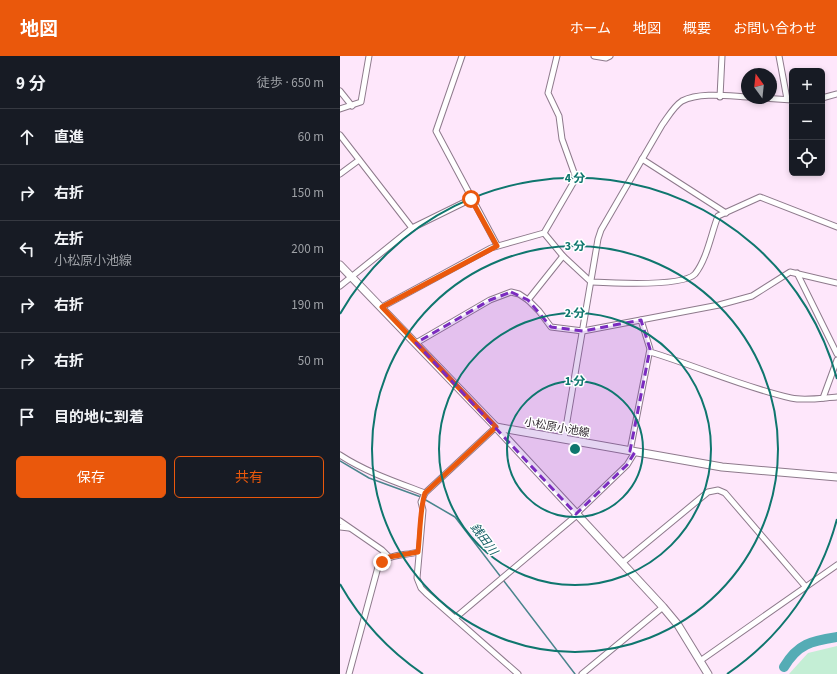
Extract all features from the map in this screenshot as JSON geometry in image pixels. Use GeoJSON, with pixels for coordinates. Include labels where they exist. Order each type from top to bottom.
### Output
{"type":"FeatureCollection","features":[{"type":"Feature","properties":{"kind":"main road"},"geometry":{"type":"LineString","coordinates":[[340,265],[496,427],[663,607],[678,625],[708,674]]}},
{"type":"Feature","properties":{"kind":"main road","name":"小松原小池線"},"geometry":{"type":"LineString","coordinates":[[496,427],[722,467],[837,477]]}},
{"type":"Feature","properties":{"kind":"street"},"geometry":{"type":"LineString","coordinates":[[340,110],[361,102],[369,56]]}},
{"type":"Feature","properties":{"kind":"street"},"geometry":{"type":"LineString","coordinates":[[462,56],[436,131],[497,246]]}},
{"type":"Feature","properties":{"kind":"street"},"geometry":{"type":"LineString","coordinates":[[382,307],[497,246],[544,233],[576,178],[562,139],[559,116],[548,93],[557,56]]}},
{"type":"Feature","properties":{"kind":"street"},"geometry":{"type":"LineString","coordinates":[[594,56],[606,58],[610,56]]}},
{"type":"Feature","properties":{"kind":"street"},"geometry":{"type":"LineString","coordinates":[[720,97],[722,56]]}},
{"type":"Feature","properties":{"kind":"street"},"geometry":{"type":"LineString","coordinates":[[779,56],[789,96]]}},
{"type":"Feature","properties":{"kind":"street"},"geometry":{"type":"LineString","coordinates":[[340,91],[352,106]]}},
{"type":"Feature","properties":{"kind":"street"},"geometry":{"type":"LineString","coordinates":[[825,97],[837,94]]}},
{"type":"Feature","properties":{"kind":"street"},"geometry":{"type":"LineString","coordinates":[[564,439],[598,239],[601,230],[662,124],[672,110],[682,102],[700,97],[741,97]]}},
{"type":"Feature","properties":{"kind":"street"},"geometry":{"type":"LineString","coordinates":[[777,99],[789,100]]}},
{"type":"Feature","properties":{"kind":"street"},"geometry":{"type":"LineString","coordinates":[[340,135],[412,228]]}},
{"type":"Feature","properties":{"kind":"street"},"geometry":{"type":"LineString","coordinates":[[642,159],[726,213]]}},
{"type":"Feature","properties":{"kind":"street"},"geometry":{"type":"LineString","coordinates":[[340,174],[359,160]]}},
{"type":"Feature","properties":{"kind":"street"},"geometry":{"type":"LineString","coordinates":[[544,233],[564,256],[591,282],[642,284],[686,279],[694,275],[701,264],[718,216],[760,197],[837,227]]}},
{"type":"Feature","properties":{"kind":"street"},"geometry":{"type":"LineString","coordinates":[[340,286],[350,276],[412,228],[471,199]]}},
{"type":"Feature","properties":{"kind":"street"},"geometry":{"type":"LineString","coordinates":[[528,300],[564,256]]}},
{"type":"Feature","properties":{"kind":"street"},"geometry":{"type":"LineString","coordinates":[[416,343],[498,296],[511,292],[519,294],[528,300],[539,311],[551,328],[583,331],[719,305],[752,296],[790,272],[837,283]]}},
{"type":"Feature","properties":{"kind":"street"},"geometry":{"type":"LineString","coordinates":[[797,273],[837,354]]}},
{"type":"Feature","properties":{"kind":"street"},"geometry":{"type":"LineString","coordinates":[[454,618],[577,515],[627,465],[633,452],[650,352],[641,320]]}},
{"type":"Feature","properties":{"kind":"street"},"geometry":{"type":"LineString","coordinates":[[650,352],[755,390],[791,398],[837,397]]}},
{"type":"Feature","properties":{"kind":"street"},"geometry":{"type":"LineString","coordinates":[[823,398],[837,360]]}},
{"type":"Feature","properties":{"kind":"street"},"geometry":{"type":"LineString","coordinates":[[496,427],[425,493],[421,502],[423,510],[418,552],[418,583],[421,588],[518,674]]}},
{"type":"Feature","properties":{"kind":"street"},"geometry":{"type":"LineString","coordinates":[[340,454],[351,462],[379,476],[425,493]]}},
{"type":"Feature","properties":{"kind":"street"},"geometry":{"type":"LineString","coordinates":[[622,563],[689,506],[708,492],[718,490],[725,493],[805,586]]}},
{"type":"Feature","properties":{"kind":"street"},"geometry":{"type":"LineString","coordinates":[[340,521],[382,550],[389,557]]}},
{"type":"Feature","properties":{"kind":"street"},"geometry":{"type":"LineString","coordinates":[[340,527],[349,528]]}},
{"type":"Feature","properties":{"kind":"street"},"geometry":{"type":"LineString","coordinates":[[349,674],[378,567],[389,557],[418,552]]}},
{"type":"Feature","properties":{"kind":"street"},"geometry":{"type":"LineString","coordinates":[[700,661],[751,627],[805,586],[837,565]]}},
{"type":"Feature","properties":{"kind":"street"},"geometry":{"type":"LineString","coordinates":[[582,674],[663,607]]}},
{"type":"Feature","properties":{"kind":"highlighted area"},"geometry":{"type":"Polygon","coordinates":[[[511,292],[528,300],[551,327],[583,331],[641,320],[650,349],[630,451],[635,452],[627,465],[576,514],[416,343],[490,300],[511,292]]]}},
{"type":"Feature","properties":{"kind":"green space"},"geometry":{"type":"Polygon","coordinates":[[[837,646],[837,674],[789,674],[808,653],[837,646]]]}},
{"type":"Feature","properties":{"kind":"waterway","name":"銭田川"},"geometry":{"type":"LineString","coordinates":[[340,461],[369,478],[421,497]]}},
{"type":"Feature","properties":{"kind":"waterway","name":"銭田川"},"geometry":{"type":"LineString","coordinates":[[424,499],[455,517],[575,674]]}},
{"type":"Feature","properties":{"kind":"waterway"},"geometry":{"type":"LineString","coordinates":[[784,667],[789,659],[806,644],[837,637]]}},
{"type":"Feature","properties":{"kind":"route"},"geometry":{"type":"LineString","coordinates":[[382,562],[389,557],[418,552],[423,510],[421,502],[425,493],[496,427],[382,307],[497,246],[471,199]]}}]}
